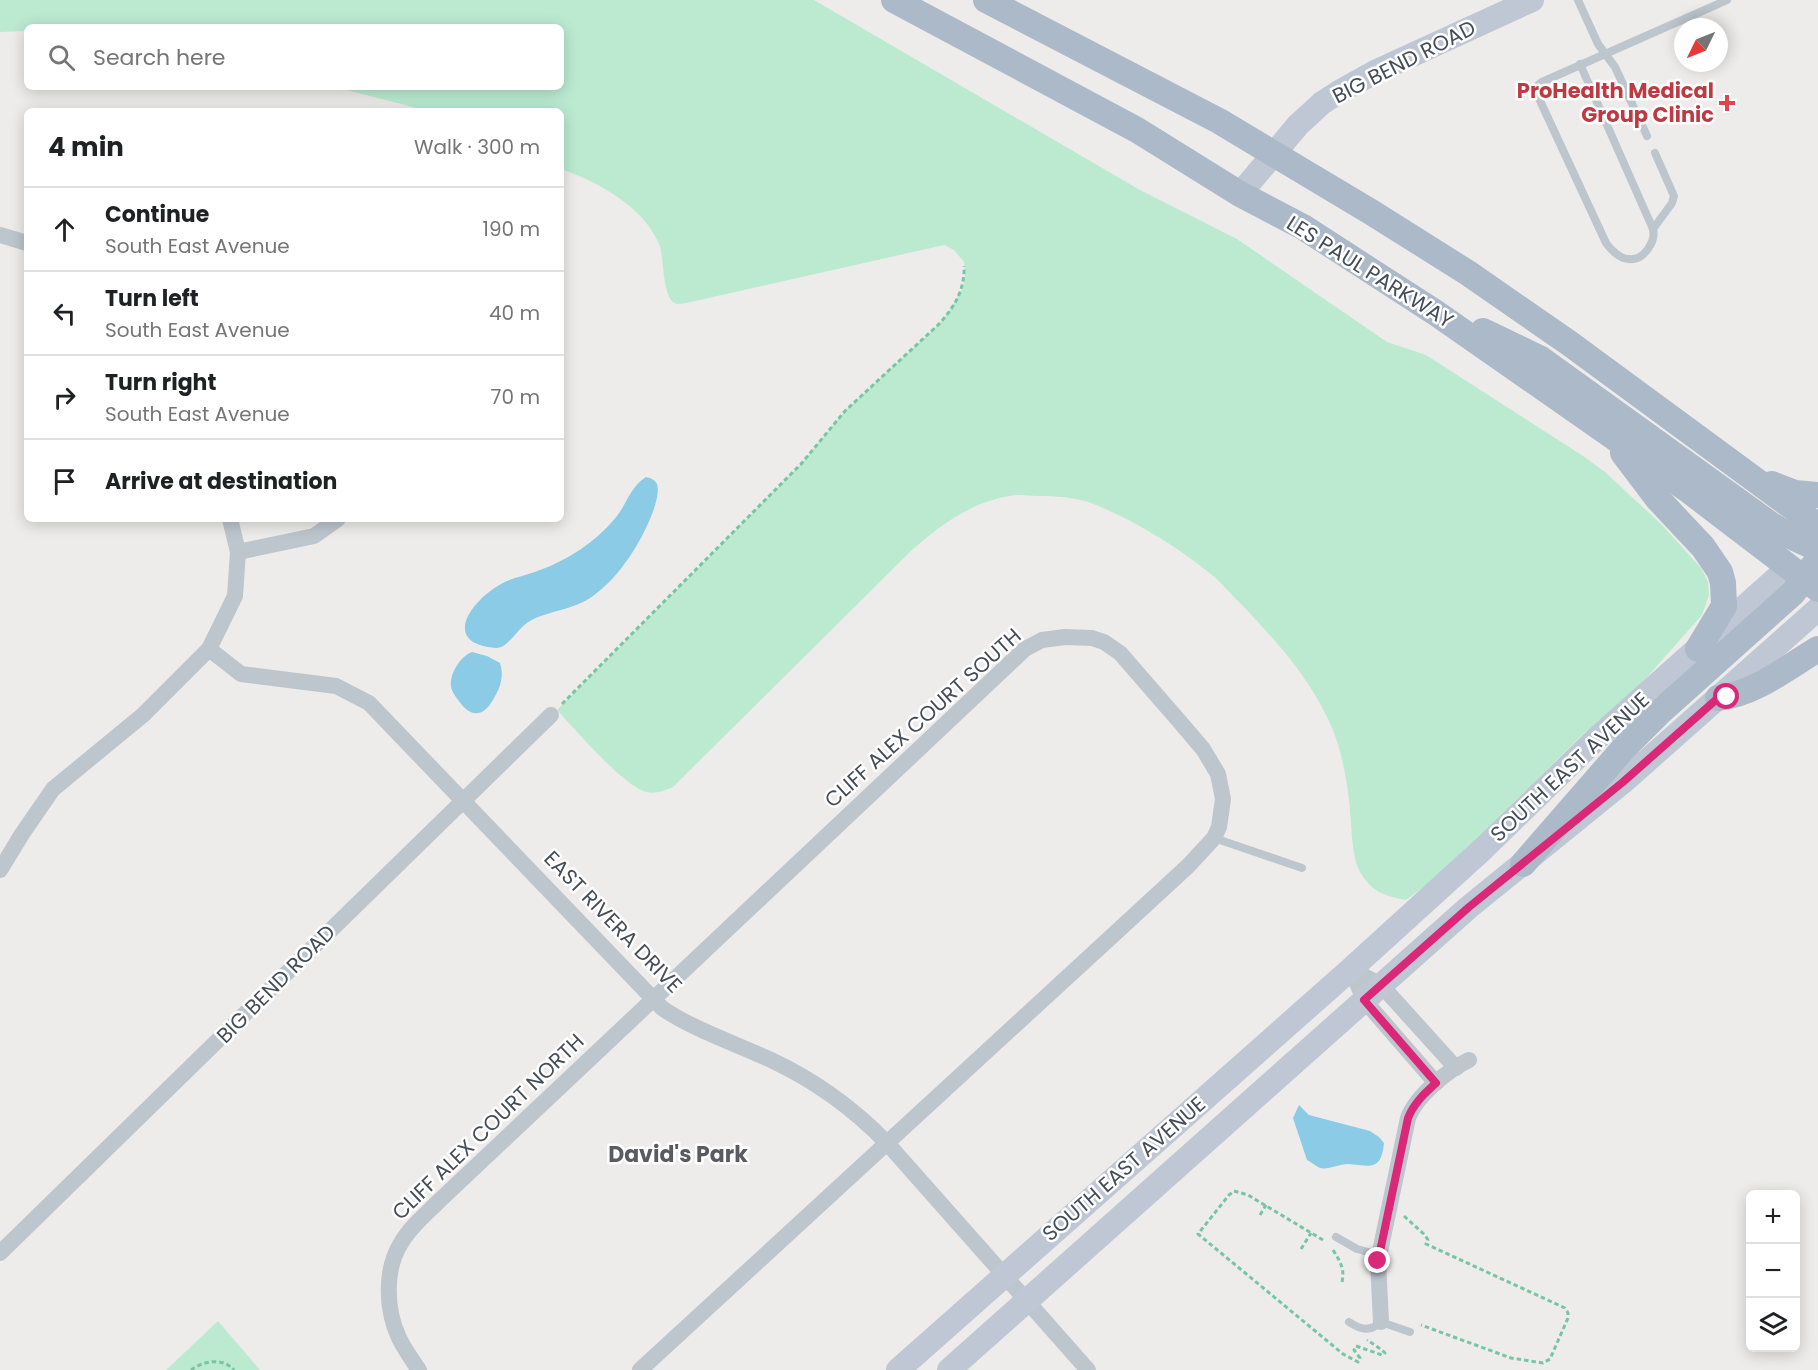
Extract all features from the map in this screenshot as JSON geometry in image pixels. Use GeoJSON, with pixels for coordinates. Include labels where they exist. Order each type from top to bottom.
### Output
{"type":"FeatureCollection","features":[{"type":"Feature","properties":{"kind":"main road","name":"LES PAUL PARKWAY"},"geometry":{"type":"LineString","coordinates":[[894,0],[1137,130],[1240,194],[1303,227],[1436,313],[1688,489],[1813,559]]}},
{"type":"Feature","properties":{"kind":"main road"},"geometry":{"type":"LineString","coordinates":[[986,0],[1193,107],[1371,212],[1520,308],[1743,472],[1795,493],[1818,495]]}},
{"type":"Feature","properties":{"kind":"main road","name":"BIG BEND ROAD"},"geometry":{"type":"LineString","coordinates":[[1240,194],[1307,117],[1345,88],[1532,0]]}},
{"type":"Feature","properties":{"kind":"main road"},"geometry":{"type":"LineString","coordinates":[[1404,293],[1541,359],[1788,535],[1813,559]]}},
{"type":"Feature","properties":{"kind":"main road"},"geometry":{"type":"LineString","coordinates":[[1608,433],[1657,498],[1703,547],[1720,572],[1724,606],[1698,649]]}},
{"type":"Feature","properties":{"kind":"main road"},"geometry":{"type":"LineString","coordinates":[[1743,472],[1813,559]]}},
{"type":"Feature","properties":{"kind":"main road"},"geometry":{"type":"LineString","coordinates":[[1523,864],[1623,749],[1660,712],[1793,593],[1813,559]]}},
{"type":"Feature","properties":{"kind":"main road","name":"SOUTH EAST AVENUE"},"geometry":{"type":"LineString","coordinates":[[898,1370],[1351,969],[1484,848],[1590,745],[1698,649],[1813,559]]}},
{"type":"Feature","properties":{"kind":"main road","name":"SOUTH EAST AVENUE"},"geometry":{"type":"LineString","coordinates":[[949,1370],[1469,907],[1623,782],[1818,609]]}},
{"type":"Feature","properties":{"kind":"main road"},"geometry":{"type":"LineString","coordinates":[[1718,698],[1731,697],[1748,690],[1818,650]]}},
{"type":"Feature","properties":{"kind":"street"},"geometry":{"type":"LineString","coordinates":[[0,235],[24,242]]}},
{"type":"Feature","properties":{"kind":"street"},"geometry":{"type":"LineString","coordinates":[[0,870],[53,789],[143,715],[209,649],[235,596],[238,552],[231,522]]}},
{"type":"Feature","properties":{"kind":"street"},"geometry":{"type":"LineString","coordinates":[[238,552],[314,536],[334,522]]}},
{"type":"Feature","properties":{"kind":"street","name":"CLIFF ALEX COURT SOUTH"},"geometry":{"type":"LineString","coordinates":[[654,1000],[1025,649],[1042,640],[1078,636],[1104,642],[1120,653],[1161,699],[1203,748],[1218,774],[1222,799],[1220,821],[1215,838]]}},
{"type":"Feature","properties":{"kind":"street","name":"EAST RIVERA DRIVE"},"geometry":{"type":"LineString","coordinates":[[209,649],[241,674],[336,686],[369,703],[654,1000],[670,1013],[773,1061],[818,1086],[862,1118],[887,1143],[1088,1370]]}},
{"type":"Feature","properties":{"kind":"street","name":"BIG BEND ROAD"},"geometry":{"type":"LineString","coordinates":[[0,1252],[551,715]]}},
{"type":"Feature","properties":{"kind":"street"},"geometry":{"type":"LineString","coordinates":[[640,1370],[1180,873],[1215,838]]}},
{"type":"Feature","properties":{"kind":"street"},"geometry":{"type":"LineString","coordinates":[[1351,969],[1372,993],[1436,1083]]}},
{"type":"Feature","properties":{"kind":"street"},"geometry":{"type":"LineString","coordinates":[[1372,993],[1463,1064],[1436,1083],[1417,1101],[1408,1118],[1389,1203],[1377,1274],[1387,1324]]}},
{"type":"Feature","properties":{"kind":"street","name":"CLIFF ALEX COURT NORTH"},"geometry":{"type":"LineString","coordinates":[[419,1370],[398,1336],[392,1318],[391,1270],[401,1242],[439,1201],[654,1000]]}},
{"type":"Feature","properties":{"kind":"lane"},"geometry":{"type":"LineString","coordinates":[[1578,0],[1598,44],[1615,67],[1647,136]]}},
{"type":"Feature","properties":{"kind":"lane"},"geometry":{"type":"LineString","coordinates":[[1580,64],[1653,229],[1654,237],[1651,244],[1644,253],[1634,259],[1628,260],[1609,247],[1536,92],[1542,82],[1580,64],[1727,0]]}},
{"type":"Feature","properties":{"kind":"lane"},"geometry":{"type":"LineString","coordinates":[[1653,229],[1672,203],[1674,196],[1655,153]]}},
{"type":"Feature","properties":{"kind":"lane"},"geometry":{"type":"LineString","coordinates":[[1215,838],[1302,868]]}},
{"type":"Feature","properties":{"kind":"lane"},"geometry":{"type":"LineString","coordinates":[[1336,1237],[1367,1253],[1379,1256]]}},
{"type":"Feature","properties":{"kind":"lane"},"geometry":{"type":"LineString","coordinates":[[1349,1322],[1365,1330],[1387,1324],[1410,1332]]}},
{"type":"Feature","properties":{"kind":"path"},"geometry":{"type":"LineString","coordinates":[[551,715],[801,464],[845,411],[938,325],[952,308],[962,288],[964,266]]}},
{"type":"Feature","properties":{"kind":"path"},"geometry":{"type":"LineString","coordinates":[[1350,1245],[1344,1253],[1266,1205],[1240,1192],[1231,1192],[1198,1234],[1332,1346],[1358,1362],[1360,1358],[1354,1350],[1356,1346],[1383,1355],[1385,1353],[1367,1340],[1365,1330]]}},
{"type":"Feature","properties":{"kind":"path"},"geometry":{"type":"LineString","coordinates":[[1387,1324],[1420,1324],[1511,1358],[1543,1363],[1550,1359],[1568,1318],[1568,1313],[1564,1308],[1426,1244],[1428,1239],[1425,1235],[1389,1203]]}},
{"type":"Feature","properties":{"kind":"path"},"geometry":{"type":"LineString","coordinates":[[1260,1215],[1266,1205]]}},
{"type":"Feature","properties":{"kind":"path"},"geometry":{"type":"LineString","coordinates":[[1301,1249],[1311,1233]]}},
{"type":"Feature","properties":{"kind":"path"},"geometry":{"type":"LineString","coordinates":[[1330,1245],[1342,1264],[1342,1282]]}},
{"type":"Feature","properties":{"kind":"path"},"geometry":{"type":"LineString","coordinates":[[191,1370],[210,1361],[230,1365],[234,1370]]}},
{"type":"Feature","properties":{"kind":"green space"},"geometry":{"type":"Polygon","coordinates":[[[0,0],[814,0],[1140,190],[1237,239],[1387,342],[1426,355],[1583,456],[1605,472],[1662,525],[1701,568],[1708,582],[1709,595],[1702,615],[1640,685],[1581,736],[1442,873],[1406,900],[1391,897],[1373,888],[1359,870],[1353,843],[1345,773],[1334,733],[1309,685],[1278,645],[1220,582],[1185,554],[1122,517],[1091,503],[1071,498],[1010,496],[982,503],[945,524],[912,550],[673,787],[660,792],[646,792],[624,779],[612,768],[557,710],[801,464],[845,411],[938,325],[963,288],[964,262],[954,250],[944,245],[677,304],[668,295],[659,244],[652,230],[642,218],[631,207],[604,188],[564,170],[564,108],[416,108],[347,90],[564,90],[564,24],[24,24],[24,31],[0,32],[0,0]]]}},
{"type":"Feature","properties":{"kind":"green space"},"geometry":{"type":"Polygon","coordinates":[[[218,1321],[260,1370],[166,1370],[218,1321]]]}},
{"type":"Feature","properties":{"kind":"water"},"geometry":{"type":"Polygon","coordinates":[[[646,477],[653,479],[657,484],[658,492],[652,513],[630,557],[606,585],[586,601],[530,621],[500,647],[480,645],[470,639],[465,632],[466,623],[470,613],[486,595],[505,582],[549,567],[586,546],[608,527],[633,490],[646,477]]]}},
{"type":"Feature","properties":{"kind":"water"},"geometry":{"type":"Polygon","coordinates":[[[472,652],[500,663],[502,672],[496,694],[487,708],[480,713],[467,710],[453,692],[451,685],[456,668],[467,654],[472,652]]]}},
{"type":"Feature","properties":{"kind":"water"},"geometry":{"type":"Polygon","coordinates":[[[1299,1105],[1309,1115],[1370,1131],[1379,1137],[1384,1143],[1380,1159],[1377,1163],[1368,1166],[1348,1164],[1323,1168],[1307,1160],[1293,1118],[1299,1105]]]}},
{"type":"Feature","properties":{"kind":"place","name":"ProHealth Medical Group Clinic"},"geometry":{"type":"Point","coordinates":[1727,103]}},
{"type":"Feature","properties":{"kind":"district","name":"David's Park"},"geometry":{"type":"Point","coordinates":[678,1154]}},
{"type":"Feature","properties":{"kind":"route"},"geometry":{"type":"LineString","coordinates":[[1378,1261],[1408,1118],[1417,1101],[1436,1083],[1364,1000],[1469,907],[1623,782],[1718,698],[1727,697]]}}]}
